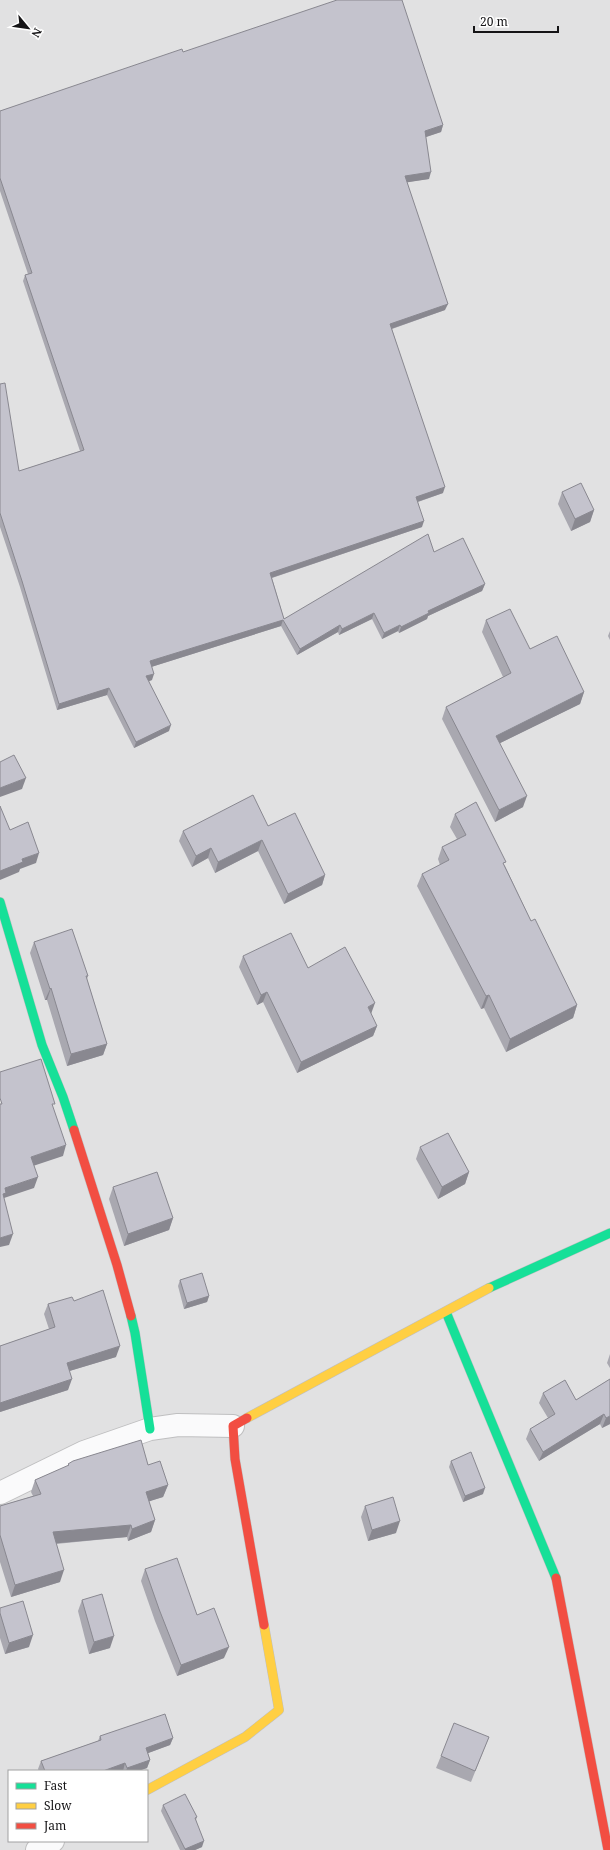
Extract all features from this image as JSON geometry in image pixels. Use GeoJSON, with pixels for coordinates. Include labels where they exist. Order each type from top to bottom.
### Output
{"type":"FeatureCollection","features":[{"type":"Feature","properties":{"kind":"street"},"geometry":{"type":"LineString","coordinates":[[0,902],[42,1045],[63,1097],[116,1265],[135,1333],[150,1429]]}},
{"type":"Feature","properties":{"kind":"street"},"geometry":{"type":"LineString","coordinates":[[0,1491],[84,1452],[150,1429],[178,1425],[232,1426],[446,1312],[475,1294],[610,1233]]}},
{"type":"Feature","properties":{"kind":"street"},"geometry":{"type":"LineString","coordinates":[[446,1312],[555,1574],[608,1850]]}},
{"type":"Feature","properties":{"kind":"street"},"geometry":{"type":"LineString","coordinates":[[148,1789],[245,1737],[279,1710],[235,1459],[232,1426]]}},
{"type":"Feature","properties":{"kind":"street"},"geometry":{"type":"LineString","coordinates":[[36,1850],[51,1842]]}},
{"type":"Feature","properties":{"kind":"building"},"geometry":{"type":"Polygon","coordinates":[[[337,0],[402,0],[443,125],[425,131],[431,172],[405,176],[448,304],[390,324],[445,487],[416,497],[424,521],[270,573],[284,619],[428,534],[434,552],[463,538],[485,584],[428,611],[429,613],[401,627],[400,625],[384,633],[374,613],[342,629],[340,625],[300,649],[283,620],[150,661],[154,674],[146,676],[171,725],[136,742],[109,688],[59,704],[0,513],[0,384],[5,383],[19,471],[84,450],[25,275],[32,273],[0,178],[0,111],[182,49],[183,52],[337,0]]]}},
{"type":"Feature","properties":{"kind":"building"},"geometry":{"type":"Polygon","coordinates":[[[581,483],[594,510],[575,519],[562,492],[581,483]]]}},
{"type":"Feature","properties":{"kind":"building"},"geometry":{"type":"Polygon","coordinates":[[[510,609],[530,649],[557,636],[584,692],[496,736],[527,796],[499,810],[446,707],[511,673],[486,620],[510,609]]]}},
{"type":"Feature","properties":{"kind":"building"},"geometry":{"type":"Polygon","coordinates":[[[14,755],[26,778],[0,788],[0,762],[14,755]]]}},
{"type":"Feature","properties":{"kind":"building"},"geometry":{"type":"Polygon","coordinates":[[[253,795],[268,826],[295,813],[325,875],[288,894],[262,840],[218,862],[211,848],[196,856],[183,831],[253,795]]]}},
{"type":"Feature","properties":{"kind":"building"},"geometry":{"type":"Polygon","coordinates":[[[476,802],[506,862],[503,863],[531,921],[535,919],[577,1005],[510,1039],[489,995],[486,996],[422,874],[449,860],[442,847],[466,835],[455,814],[476,802]]]}},
{"type":"Feature","properties":{"kind":"building"},"geometry":{"type":"Polygon","coordinates":[[[0,806],[10,830],[28,822],[39,853],[22,859],[23,862],[0,871],[0,806]]]}},
{"type":"Feature","properties":{"kind":"building"},"geometry":{"type":"Polygon","coordinates":[[[72,929],[88,976],[86,976],[107,1044],[71,1054],[51,988],[50,989],[34,942],[72,929]]]}},
{"type":"Feature","properties":{"kind":"building"},"geometry":{"type":"Polygon","coordinates":[[[291,933],[308,968],[345,947],[375,1003],[368,1007],[377,1026],[301,1062],[267,992],[261,995],[243,956],[291,933]]]}},
{"type":"Feature","properties":{"kind":"building"},"geometry":{"type":"Polygon","coordinates":[[[41,1059],[55,1104],[52,1104],[66,1145],[31,1157],[38,1177],[5,1188],[6,1193],[3,1194],[13,1234],[0,1238],[0,1104],[2,1104],[0,1098],[0,1072],[41,1059]]]}},
{"type":"Feature","properties":{"kind":"building"},"geometry":{"type":"Polygon","coordinates":[[[448,1133],[469,1172],[442,1187],[420,1147],[448,1133]]]}},
{"type":"Feature","properties":{"kind":"building"},"geometry":{"type":"Polygon","coordinates":[[[157,1172],[173,1218],[128,1234],[113,1187],[157,1172]]]}},
{"type":"Feature","properties":{"kind":"building"},"geometry":{"type":"Polygon","coordinates":[[[202,1273],[209,1296],[187,1303],[180,1280],[202,1273]]]}},
{"type":"Feature","properties":{"kind":"building"},"geometry":{"type":"Polygon","coordinates":[[[103,1290],[120,1346],[67,1363],[72,1379],[0,1403],[0,1346],[55,1327],[48,1304],[72,1297],[74,1301],[103,1290]]]}},
{"type":"Feature","properties":{"kind":"building"},"geometry":{"type":"Polygon","coordinates":[[[610,1379],[610,1416],[606,1418],[604,1414],[543,1452],[530,1429],[555,1414],[543,1393],[565,1380],[576,1400],[610,1379]]]}},
{"type":"Feature","properties":{"kind":"building"},"geometry":{"type":"Polygon","coordinates":[[[141,1440],[148,1465],[160,1461],[168,1485],[146,1492],[155,1520],[132,1529],[131,1525],[53,1532],[64,1570],[15,1585],[0,1535],[0,1506],[41,1494],[35,1480],[69,1465],[68,1464],[73,1461],[141,1440]]]}},
{"type":"Feature","properties":{"kind":"building"},"geometry":{"type":"Polygon","coordinates":[[[471,1452],[485,1488],[465,1496],[451,1461],[471,1452]]]}},
{"type":"Feature","properties":{"kind":"building"},"geometry":{"type":"Polygon","coordinates":[[[393,1497],[400,1521],[372,1530],[365,1506],[393,1497]]]}},
{"type":"Feature","properties":{"kind":"building"},"geometry":{"type":"Polygon","coordinates":[[[177,1558],[197,1615],[214,1608],[229,1647],[181,1665],[145,1569],[177,1558]]]}},
{"type":"Feature","properties":{"kind":"building"},"geometry":{"type":"Polygon","coordinates":[[[102,1594],[114,1636],[94,1642],[82,1600],[102,1594]]]}},
{"type":"Feature","properties":{"kind":"building"},"geometry":{"type":"Polygon","coordinates":[[[23,1601],[33,1635],[9,1643],[0,1613],[0,1608],[23,1601]]]}},
{"type":"Feature","properties":{"kind":"building"},"geometry":{"type":"Polygon","coordinates":[[[165,1714],[173,1738],[146,1748],[150,1760],[127,1768],[125,1763],[106,1770],[45,1770],[41,1761],[101,1740],[100,1736],[165,1714]]]}},
{"type":"Feature","properties":{"kind":"building"},"geometry":{"type":"Polygon","coordinates":[[[454,1723],[489,1737],[475,1771],[441,1756],[454,1723]]]}},
{"type":"Feature","properties":{"kind":"building"},"geometry":{"type":"Polygon","coordinates":[[[185,1794],[197,1817],[195,1818],[204,1841],[185,1849],[163,1805],[185,1794]]]}},
{"type":"Feature","properties":{"kind":"traffic: fast"},"geometry":{"type":"LineString","coordinates":[[0,902],[42,1045],[63,1097],[74,1130]]}},
{"type":"Feature","properties":{"kind":"traffic: fast"},"geometry":{"type":"LineString","coordinates":[[489,1288],[610,1233]]}},
{"type":"Feature","properties":{"kind":"traffic: fast"},"geometry":{"type":"LineString","coordinates":[[446,1312],[556,1578]]}},
{"type":"Feature","properties":{"kind":"traffic: fast"},"geometry":{"type":"LineString","coordinates":[[131,1316],[150,1429]]}},
{"type":"Feature","properties":{"kind":"traffic: slow"},"geometry":{"type":"LineString","coordinates":[[247,1418],[489,1288]]}},
{"type":"Feature","properties":{"kind":"traffic: slow"},"geometry":{"type":"LineString","coordinates":[[148,1789],[245,1737],[279,1710],[264,1625]]}},
{"type":"Feature","properties":{"kind":"traffic: jam"},"geometry":{"type":"LineString","coordinates":[[74,1130],[117,1265],[131,1316]]}},
{"type":"Feature","properties":{"kind":"traffic: jam"},"geometry":{"type":"LineString","coordinates":[[247,1418],[233,1426],[235,1459],[264,1625]]}},
{"type":"Feature","properties":{"kind":"traffic: jam"},"geometry":{"type":"LineString","coordinates":[[556,1578],[608,1850]]}}]}
